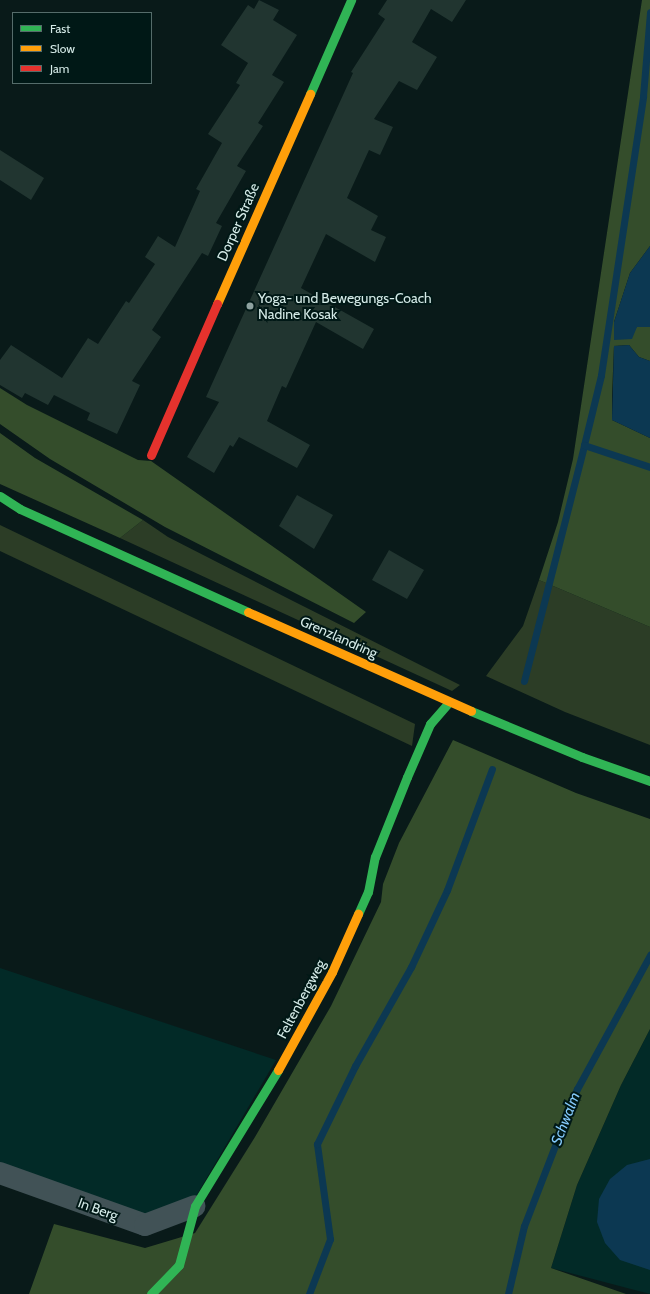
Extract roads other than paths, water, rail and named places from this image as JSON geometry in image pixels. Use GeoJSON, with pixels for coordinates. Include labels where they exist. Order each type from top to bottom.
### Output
{"type":"FeatureCollection","features":[{"type":"Feature","properties":{"kind":"street","name":"Dorper Straße"},"geometry":{"type":"LineString","coordinates":[[151,455],[351,0]]}},
{"type":"Feature","properties":{"kind":"street","name":"Grenzlandring"},"geometry":{"type":"LineString","coordinates":[[0,496],[20,509]]}},
{"type":"Feature","properties":{"kind":"street","name":"Grenzlandring"},"geometry":{"type":"LineString","coordinates":[[0,503],[20,509],[449,702],[582,757],[650,782]]}},
{"type":"Feature","properties":{"kind":"street","name":"Feltenbergweg"},"geometry":{"type":"LineString","coordinates":[[151,1294],[179,1265],[195,1206],[283,1062],[332,972],[368,892],[376,857],[407,776],[430,724],[449,702]]}},
{"type":"Feature","properties":{"kind":"street","name":"In Berg"},"geometry":{"type":"LineString","coordinates":[[0,1174],[144,1225],[195,1206]]}},
{"type":"Feature","properties":{"kind":"water"},"geometry":{"type":"Polygon","coordinates":[[[650,246],[650,327],[637,327],[632,339],[614,340],[614,322],[630,273],[650,246]]]}},
{"type":"Feature","properties":{"kind":"water"},"geometry":{"type":"Polygon","coordinates":[[[629,345],[639,357],[650,361],[650,438],[612,420],[614,346],[629,345]]]}},
{"type":"Feature","properties":{"kind":"water"},"geometry":{"type":"Polygon","coordinates":[[[650,1159],[650,1270],[620,1260],[605,1243],[597,1222],[599,1199],[610,1179],[627,1165],[650,1159]]]}},
{"type":"Feature","properties":{"kind":"waterway"},"geometry":{"type":"LineString","coordinates":[[584,445],[601,375],[643,96],[650,12]]}},
{"type":"Feature","properties":{"kind":"waterway"},"geometry":{"type":"LineString","coordinates":[[524,681],[584,445],[650,467]]}},
{"type":"Feature","properties":{"kind":"waterway"},"geometry":{"type":"LineString","coordinates":[[309,1294],[330,1239],[317,1144],[355,1066],[411,967],[447,890],[492,769]]}},
{"type":"Feature","properties":{"kind":"waterway","name":"Schwalm"},"geometry":{"type":"LineString","coordinates":[[508,1294],[524,1226],[577,1089],[650,955]]}},
{"type":"Feature","properties":{"kind":"place","name":"Yoga- und Bewegungs-Coach Nadine Kosak"},"geometry":{"type":"Point","coordinates":[250,306]}}]}
